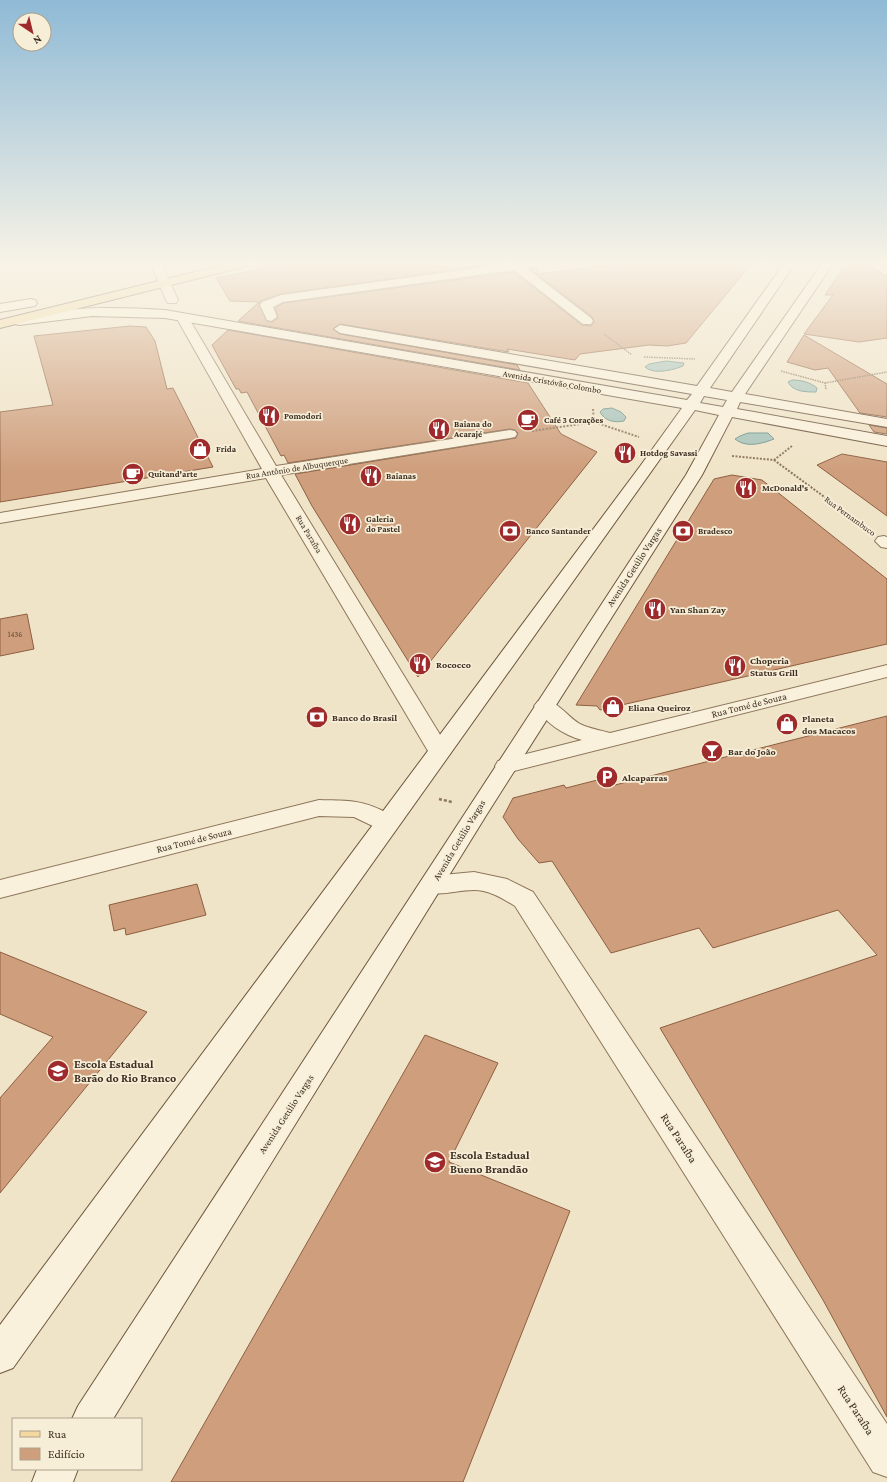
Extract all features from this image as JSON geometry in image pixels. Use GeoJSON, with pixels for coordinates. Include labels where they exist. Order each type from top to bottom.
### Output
{"type":"FeatureCollection","features":[{"type":"Feature","properties":{"kind":"main road","name":"Rua Paraíba"},"geometry":{"type":"LineString","coordinates":[[192,331],[271,472],[439,751]]}},
{"type":"Feature","properties":{"kind":"main road","name":"Avenida Cristóvão Colombo"},"geometry":{"type":"LineString","coordinates":[[300,331],[591,389],[695,397]]}},
{"type":"Feature","properties":{"kind":"main road","name":"Avenida Cristóvão Colombo"},"geometry":{"type":"LineString","coordinates":[[352,331],[731,404],[814,428],[887,442]]}},
{"type":"Feature","properties":{"kind":"main road"},"geometry":{"type":"LineString","coordinates":[[0,1355],[662,445],[742,331]]}},
{"type":"Feature","properties":{"kind":"main road","name":"Avenida Getúlio Vargas"},"geometry":{"type":"LineString","coordinates":[[92,1418],[432,885],[506,766],[694,476],[731,404],[780,331]]}},
{"type":"Feature","properties":{"kind":"main road","name":"Avenida Cristóvão Colombo"},"geometry":{"type":"LineString","coordinates":[[731,404],[824,412],[887,423]]}},
{"type":"Feature","properties":{"kind":"main road","name":"Rua Antônio de Albuquerque"},"geometry":{"type":"LineString","coordinates":[[0,518],[271,472],[510,434]]}},
{"type":"Feature","properties":{"kind":"main road","name":"Rua Tomé de Souza"},"geometry":{"type":"LineString","coordinates":[[506,766],[887,671]]}},
{"type":"Feature","properties":{"kind":"main road","name":"Rua Tomé de Souza"},"geometry":{"type":"LineString","coordinates":[[545,706],[567,727],[588,736],[612,740]]}},
{"type":"Feature","properties":{"kind":"main road","name":"Rua Tomé de Souza"},"geometry":{"type":"LineString","coordinates":[[0,889],[319,808],[358,809],[387,823]]}},
{"type":"Feature","properties":{"kind":"main road","name":"Rua Paraíba"},"geometry":{"type":"LineString","coordinates":[[432,885],[474,881],[498,885],[524,900],[887,1458]]}},
{"type":"Feature","properties":{"kind":"main road"},"geometry":{"type":"LineString","coordinates":[[51,1482],[58,1470]]}},
{"type":"Feature","properties":{"kind":"path"},"geometry":{"type":"LineString","coordinates":[[600,331],[634,357]]}},
{"type":"Feature","properties":{"kind":"path"},"geometry":{"type":"LineString","coordinates":[[756,365],[825,383],[887,372]]}},
{"type":"Feature","properties":{"kind":"path"},"geometry":{"type":"LineString","coordinates":[[824,412],[827,395],[825,383]]}},
{"type":"Feature","properties":{"kind":"path"},"geometry":{"type":"LineString","coordinates":[[591,389],[594,422]]}},
{"type":"Feature","properties":{"kind":"path"},"geometry":{"type":"LineString","coordinates":[[510,434],[594,422],[662,445]]}},
{"type":"Feature","properties":{"kind":"path"},"geometry":{"type":"LineString","coordinates":[[706,453],[774,460],[814,428]]}},
{"type":"Feature","properties":{"kind":"path","name":"Rua Pernambuco"},"geometry":{"type":"LineString","coordinates":[[774,460],[886,542]]}},
{"type":"Feature","properties":{"kind":"path"},"geometry":{"type":"LineString","coordinates":[[410,791],[478,810]]}},
{"type":"Feature","properties":{"kind":"water"},"geometry":{"type":"Polygon","coordinates":[[[666,361],[684,363],[683,366],[664,371],[653,371],[645,367],[649,364],[666,361]]]}},
{"type":"Feature","properties":{"kind":"water"},"geometry":{"type":"Polygon","coordinates":[[[792,380],[811,384],[817,388],[816,392],[796,390],[788,382],[792,380]]]}},
{"type":"Feature","properties":{"kind":"water"},"geometry":{"type":"Polygon","coordinates":[[[612,408],[621,412],[626,417],[624,421],[610,421],[600,412],[603,409],[612,408]]]}},
{"type":"Feature","properties":{"kind":"water"},"geometry":{"type":"Polygon","coordinates":[[[748,433],[768,433],[774,439],[759,444],[744,444],[735,439],[748,433]]]}},
{"type":"Feature","properties":{"kind":"building"},"geometry":{"type":"Polygon","coordinates":[[[80,331],[149,331],[155,341],[167,389],[173,388],[213,467],[0,502],[0,412],[53,405],[34,336],[80,331]]]}},
{"type":"Feature","properties":{"kind":"building"},"geometry":{"type":"Polygon","coordinates":[[[227,331],[235,331],[528,383],[561,434],[597,452],[418,677],[312,506],[295,474],[516,438],[518,433],[515,430],[510,429],[288,463],[284,455],[281,456],[247,392],[241,393],[239,389],[236,389],[212,345],[227,331]]]}},
{"type":"Feature","properties":{"kind":"building"},"geometry":{"type":"Polygon","coordinates":[[[296,331],[336,331],[340,334],[517,365],[520,370],[296,331]]]}},
{"type":"Feature","properties":{"kind":"building"},"geometry":{"type":"Polygon","coordinates":[[[383,331],[696,331],[686,343],[667,346],[649,345],[580,354],[575,360],[507,349],[509,352],[383,331]]]}},
{"type":"Feature","properties":{"kind":"building"},"geometry":{"type":"Polygon","coordinates":[[[806,331],[887,331],[887,338],[859,342],[804,334],[806,331]]]}},
{"type":"Feature","properties":{"kind":"building"},"geometry":{"type":"Polygon","coordinates":[[[804,335],[887,384],[887,417],[860,413],[828,368],[815,370],[787,362],[804,335]]]}},
{"type":"Feature","properties":{"kind":"building"},"geometry":{"type":"Polygon","coordinates":[[[869,425],[887,428],[887,434],[874,432],[869,425]]]}},
{"type":"Feature","properties":{"kind":"building"},"geometry":{"type":"Polygon","coordinates":[[[842,454],[887,462],[887,516],[817,465],[842,454]]]}},
{"type":"Feature","properties":{"kind":"building"},"geometry":{"type":"Polygon","coordinates":[[[732,475],[762,480],[887,579],[887,644],[600,710],[597,706],[576,705],[714,479],[732,475]]]}},
{"type":"Feature","properties":{"kind":"building"},"geometry":{"type":"Polygon","coordinates":[[[27,614],[34,649],[0,656],[0,619],[27,614]]]}},
{"type":"Feature","properties":{"kind":"building"},"geometry":{"type":"Polygon","coordinates":[[[887,716],[887,1417],[823,1300],[660,1028],[877,955],[838,910],[713,948],[699,928],[611,953],[552,861],[539,863],[518,839],[503,817],[513,798],[564,785],[566,788],[609,777],[615,785],[887,716]]]}},
{"type":"Feature","properties":{"kind":"building"},"geometry":{"type":"Polygon","coordinates":[[[197,884],[206,915],[126,935],[125,928],[114,931],[109,905],[197,884]]]}},
{"type":"Feature","properties":{"kind":"building"},"geometry":{"type":"Polygon","coordinates":[[[0,952],[147,1012],[0,1193],[0,1098],[53,1037],[0,1014],[0,952]]]}},
{"type":"Feature","properties":{"kind":"building"},"geometry":{"type":"Polygon","coordinates":[[[425,1035],[498,1063],[449,1162],[570,1211],[463,1482],[171,1482],[425,1035]]]}},
{"type":"Feature","properties":{"kind":"place","name":"Pomodori"},"geometry":{"type":"Point","coordinates":[269,416]}},
{"type":"Feature","properties":{"kind":"place","name":"Café 3 Corações"},"geometry":{"type":"Point","coordinates":[528,420]}},
{"type":"Feature","properties":{"kind":"place","name":"Baiana do Acarajé"},"geometry":{"type":"Point","coordinates":[439,429]}},
{"type":"Feature","properties":{"kind":"place","name":"Frida"},"geometry":{"type":"Point","coordinates":[200,449]}},
{"type":"Feature","properties":{"kind":"place","name":"Hotdog Savassi"},"geometry":{"type":"Point","coordinates":[625,453]}},
{"type":"Feature","properties":{"kind":"place","name":"Quitand'arte"},"geometry":{"type":"Point","coordinates":[133,474]}},
{"type":"Feature","properties":{"kind":"place","name":"Baianas"},"geometry":{"type":"Point","coordinates":[371,476]}},
{"type":"Feature","properties":{"kind":"place","name":"McDonald's"},"geometry":{"type":"Point","coordinates":[746,488]}},
{"type":"Feature","properties":{"kind":"place","name":"Galeria do Pastel"},"geometry":{"type":"Point","coordinates":[350,524]}},
{"type":"Feature","properties":{"kind":"place","name":"Banco Santander"},"geometry":{"type":"Point","coordinates":[510,531]}},
{"type":"Feature","properties":{"kind":"place","name":"Bradesco"},"geometry":{"type":"Point","coordinates":[683,531]}},
{"type":"Feature","properties":{"kind":"place","name":"Yan Shan Zay"},"geometry":{"type":"Point","coordinates":[655,609]}},
{"type":"Feature","properties":{"kind":"place","name":"Rococco"},"geometry":{"type":"Point","coordinates":[420,664]}},
{"type":"Feature","properties":{"kind":"place","name":"Choperia Status Grill"},"geometry":{"type":"Point","coordinates":[735,666]}},
{"type":"Feature","properties":{"kind":"place","name":"Eliana Queiroz"},"geometry":{"type":"Point","coordinates":[613,707]}},
{"type":"Feature","properties":{"kind":"place","name":"Banco do Brasil"},"geometry":{"type":"Point","coordinates":[317,717]}},
{"type":"Feature","properties":{"kind":"place","name":"Planeta dos Macacos"},"geometry":{"type":"Point","coordinates":[787,724]}},
{"type":"Feature","properties":{"kind":"place","name":"Bar do João"},"geometry":{"type":"Point","coordinates":[712,751]}},
{"type":"Feature","properties":{"kind":"place","name":"Alcaparras"},"geometry":{"type":"Point","coordinates":[607,777]}},
{"type":"Feature","properties":{"kind":"place","name":"Escola Estadual Barão do Rio Branco"},"geometry":{"type":"Point","coordinates":[58,1071]}},
{"type":"Feature","properties":{"kind":"place","name":"Escola Estadual Bueno Brandão"},"geometry":{"type":"Point","coordinates":[435,1162]}}]}
